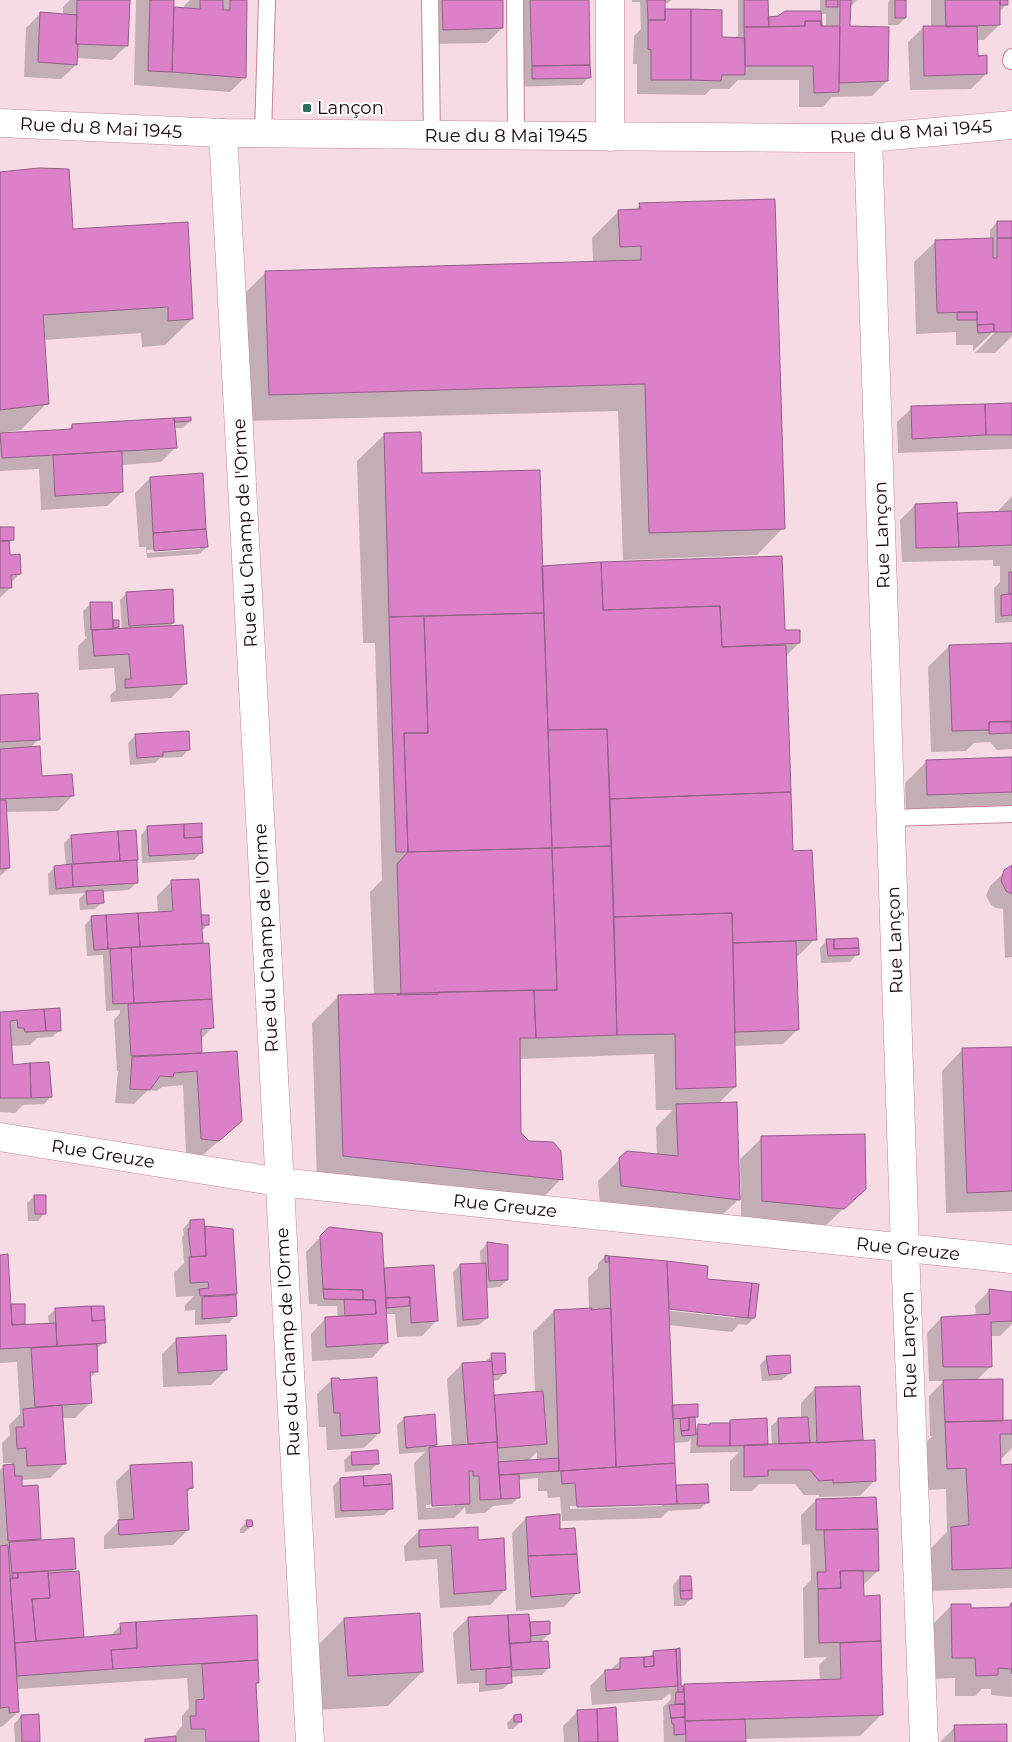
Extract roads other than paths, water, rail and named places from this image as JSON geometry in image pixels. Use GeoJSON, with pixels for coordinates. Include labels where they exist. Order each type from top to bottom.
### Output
{"type":"FeatureCollection","features":[{"type":"Feature","properties":{"kind":"street"},"geometry":{"type":"LineString","coordinates":[[610,0],[610,137]]}},
{"type":"Feature","properties":{"kind":"street","name":"Rue du 8 Mai 1945"},"geometry":{"type":"LineString","coordinates":[[0,123],[263,134],[868,138],[1012,125]]}},
{"type":"Feature","properties":{"kind":"street","name":"Rue du Champ de l'Orme"},"geometry":{"type":"LineString","coordinates":[[223,133],[310,1742]]}},
{"type":"Feature","properties":{"kind":"street","name":"Rue Lançon"},"geometry":{"type":"LineString","coordinates":[[868,138],[905,1248],[924,1742]]}},
{"type":"Feature","properties":{"kind":"street","name":"Rue Greuze"},"geometry":{"type":"LineString","coordinates":[[0,1137],[279,1182],[1012,1259]]}},
{"type":"Feature","properties":{"kind":"lane"},"geometry":{"type":"LineString","coordinates":[[263,134],[267,0]]}},
{"type":"Feature","properties":{"kind":"lane"},"geometry":{"type":"LineString","coordinates":[[430,0],[432,135]]}},
{"type":"Feature","properties":{"kind":"lane"},"geometry":{"type":"LineString","coordinates":[[514,0],[516,136]]}},
{"type":"Feature","properties":{"kind":"lane"},"geometry":{"type":"LineString","coordinates":[[891,818],[1012,814]]}},
{"type":"Feature","properties":{"kind":"place","name":"Lançon"},"geometry":{"type":"Point","coordinates":[307,108]}}]}
